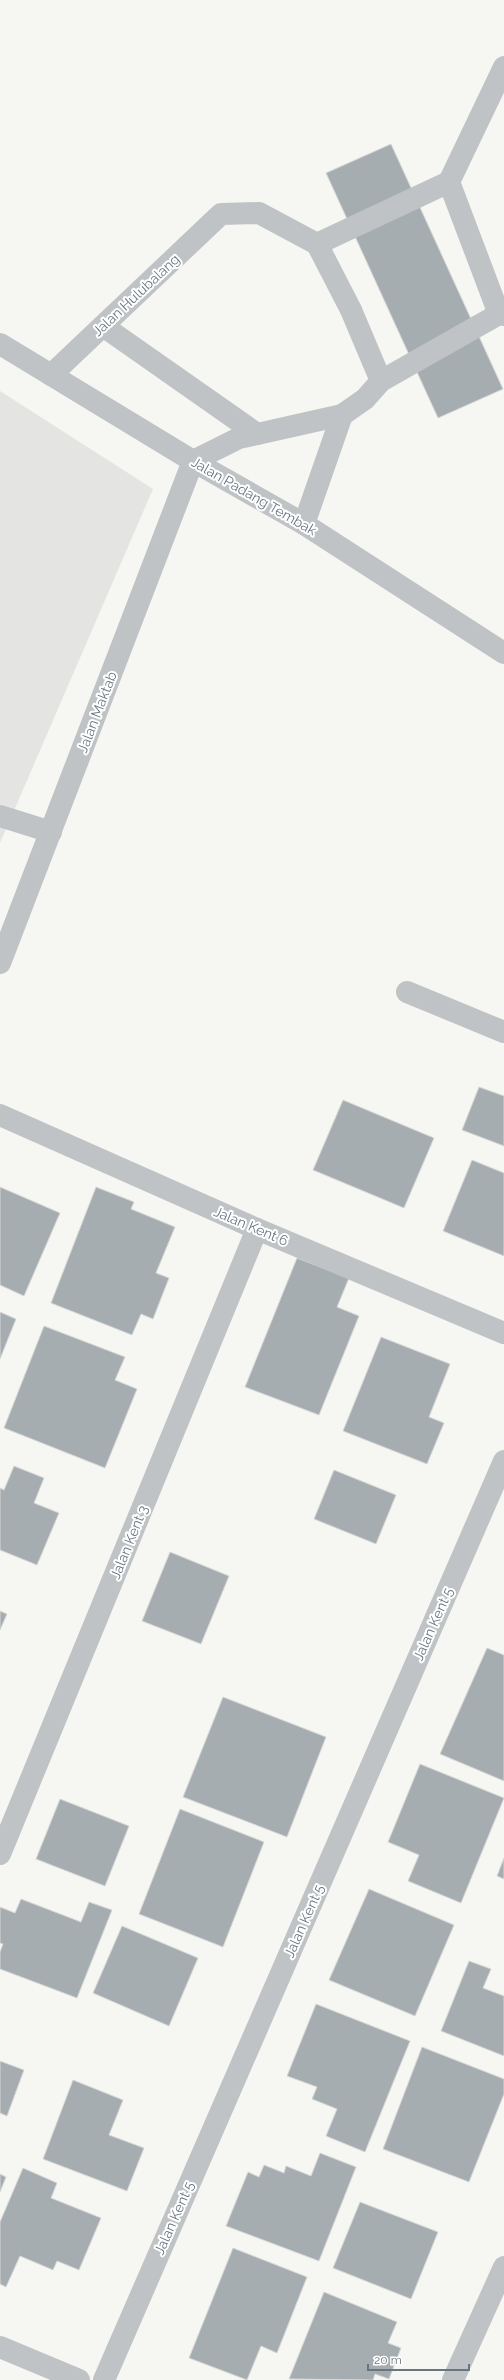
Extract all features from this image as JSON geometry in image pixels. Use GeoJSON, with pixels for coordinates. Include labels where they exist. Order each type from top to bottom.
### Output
{"type":"FeatureCollection","features":[{"type":"Feature","properties":{"kind":"street"},"geometry":{"type":"LineString","coordinates":[[381,382],[351,310],[317,244],[449,182],[504,67]]}},
{"type":"Feature","properties":{"kind":"street"},"geometry":{"type":"LineString","coordinates":[[193,461],[239,438],[342,415],[365,399],[381,382],[501,315],[449,182]]}},
{"type":"Feature","properties":{"kind":"street","name":"Jalan Hulubalang"},"geometry":{"type":"LineString","coordinates":[[51,375],[221,214],[259,213],[317,244]]}},
{"type":"Feature","properties":{"kind":"street"},"geometry":{"type":"LineString","coordinates":[[103,326],[257,434]]}},
{"type":"Feature","properties":{"kind":"street","name":"Jalan Padang Tembak"},"geometry":{"type":"LineString","coordinates":[[0,344],[193,461],[304,524],[504,653]]}},
{"type":"Feature","properties":{"kind":"street"},"geometry":{"type":"LineString","coordinates":[[304,524],[342,415]]}},
{"type":"Feature","properties":{"kind":"street","name":"Jalan Maktab"},"geometry":{"type":"LineString","coordinates":[[0,963],[8,916],[51,832],[193,461]]}},
{"type":"Feature","properties":{"kind":"street"},"geometry":{"type":"LineString","coordinates":[[0,816],[51,832]]}},
{"type":"Feature","properties":{"kind":"street"},"geometry":{"type":"LineString","coordinates":[[407,992],[504,1032]]}},
{"type":"Feature","properties":{"kind":"street","name":"Jalan Kent 6"},"geometry":{"type":"LineString","coordinates":[[0,1115],[257,1229],[504,1333]]}},
{"type":"Feature","properties":{"kind":"street","name":"Jalan Kent 3"},"geometry":{"type":"LineString","coordinates":[[0,1854],[257,1229]]}},
{"type":"Feature","properties":{"kind":"street","name":"Jalan Kent 5"},"geometry":{"type":"LineString","coordinates":[[104,2380],[504,1462]]}},
{"type":"Feature","properties":{"kind":"street"},"geometry":{"type":"LineString","coordinates":[[453,2380],[504,2267]]}},
{"type":"Feature","properties":{"kind":"street"},"geometry":{"type":"LineString","coordinates":[[0,2347],[79,2380]]}},
{"type":"Feature","properties":{"kind":"shaded area"},"geometry":{"type":"Polygon","coordinates":[[[0,391],[153,489],[0,843],[0,391]]]}},
{"type":"Feature","properties":{"kind":"building"},"geometry":{"type":"Polygon","coordinates":[[[391,144],[503,389],[438,418],[326,173],[391,144]]]}},
{"type":"Feature","properties":{"kind":"building"},"geometry":{"type":"Polygon","coordinates":[[[479,1087],[504,1096],[504,1146],[462,1130],[479,1087]]]}},
{"type":"Feature","properties":{"kind":"building"},"geometry":{"type":"Polygon","coordinates":[[[343,1100],[434,1138],[404,1208],[313,1170],[343,1100]]]}},
{"type":"Feature","properties":{"kind":"building"},"geometry":{"type":"Polygon","coordinates":[[[472,1160],[504,1173],[504,1256],[443,1231],[472,1160]]]}},
{"type":"Feature","properties":{"kind":"building"},"geometry":{"type":"Polygon","coordinates":[[[0,1187],[60,1213],[24,1296],[0,1285],[0,1187]]]}},
{"type":"Feature","properties":{"kind":"building"},"geometry":{"type":"Polygon","coordinates":[[[96,1187],[134,1202],[131,1209],[175,1227],[156,1273],[169,1278],[153,1319],[141,1314],[132,1335],[51,1303],[96,1187]]]}},
{"type":"Feature","properties":{"kind":"building"},"geometry":{"type":"Polygon","coordinates":[[[297,1258],[349,1278],[337,1307],[359,1316],[319,1415],[245,1387],[297,1258]]]}},
{"type":"Feature","properties":{"kind":"building"},"geometry":{"type":"Polygon","coordinates":[[[0,1312],[16,1319],[0,1359],[0,1312]]]}},
{"type":"Feature","properties":{"kind":"building"},"geometry":{"type":"Polygon","coordinates":[[[44,1326],[125,1357],[115,1380],[137,1389],[105,1468],[4,1428],[44,1326]]]}},
{"type":"Feature","properties":{"kind":"building"},"geometry":{"type":"Polygon","coordinates":[[[381,1337],[450,1364],[429,1417],[444,1423],[427,1464],[343,1431],[381,1337]]]}},
{"type":"Feature","properties":{"kind":"building"},"geometry":{"type":"Polygon","coordinates":[[[14,1466],[44,1478],[34,1503],[59,1513],[37,1565],[0,1550],[0,1488],[4,1490],[14,1466]]]}},
{"type":"Feature","properties":{"kind":"building"},"geometry":{"type":"Polygon","coordinates":[[[334,1470],[396,1495],[376,1544],[314,1519],[334,1470]]]}},
{"type":"Feature","properties":{"kind":"building"},"geometry":{"type":"Polygon","coordinates":[[[170,1552],[229,1576],[201,1644],[142,1621],[170,1552]]]}},
{"type":"Feature","properties":{"kind":"building"},"geometry":{"type":"Polygon","coordinates":[[[0,1611],[7,1614],[0,1630],[0,1611]]]}},
{"type":"Feature","properties":{"kind":"building"},"geometry":{"type":"Polygon","coordinates":[[[487,1648],[504,1655],[504,1781],[440,1754],[487,1648]]]}},
{"type":"Feature","properties":{"kind":"building"},"geometry":{"type":"Polygon","coordinates":[[[223,1697],[326,1737],[287,1837],[183,1797],[223,1697]]]}},
{"type":"Feature","properties":{"kind":"building"},"geometry":{"type":"Polygon","coordinates":[[[420,1764],[504,1798],[461,1903],[408,1881],[419,1855],[388,1842],[420,1764]]]}},
{"type":"Feature","properties":{"kind":"building"},"geometry":{"type":"Polygon","coordinates":[[[60,1799],[129,1826],[105,1886],[36,1859],[60,1799]]]}},
{"type":"Feature","properties":{"kind":"building"},"geometry":{"type":"Polygon","coordinates":[[[180,1809],[264,1842],[223,1947],[139,1914],[180,1809]]]}},
{"type":"Feature","properties":{"kind":"building"},"geometry":{"type":"Polygon","coordinates":[[[504,1858],[504,1879],[497,1876],[504,1858]]]}},
{"type":"Feature","properties":{"kind":"building"},"geometry":{"type":"Polygon","coordinates":[[[369,1889],[454,1925],[415,2016],[329,1980],[369,1889]]]}},
{"type":"Feature","properties":{"kind":"building"},"geometry":{"type":"Polygon","coordinates":[[[21,1899],[81,1922],[89,1902],[112,1910],[77,1998],[0,1969],[0,1952],[3,1944],[0,1943],[0,1907],[15,1913],[21,1899]]]}},
{"type":"Feature","properties":{"kind":"building"},"geometry":{"type":"Polygon","coordinates":[[[122,1926],[198,1958],[169,2026],[93,1993],[122,1926]]]}},
{"type":"Feature","properties":{"kind":"building"},"geometry":{"type":"Polygon","coordinates":[[[469,1961],[491,1969],[483,1988],[504,1996],[504,2056],[441,2031],[469,1961]]]}},
{"type":"Feature","properties":{"kind":"building"},"geometry":{"type":"Polygon","coordinates":[[[316,2004],[410,2041],[365,2152],[326,2136],[337,2109],[312,2099],[317,2087],[287,2076],[316,2004]]]}},
{"type":"Feature","properties":{"kind":"building"},"geometry":{"type":"Polygon","coordinates":[[[422,2047],[504,2079],[504,2094],[469,2182],[383,2149],[422,2047]]]}},
{"type":"Feature","properties":{"kind":"building"},"geometry":{"type":"Polygon","coordinates":[[[0,2061],[24,2070],[7,2116],[0,2113],[0,2061]]]}},
{"type":"Feature","properties":{"kind":"building"},"geometry":{"type":"Polygon","coordinates":[[[73,2080],[123,2100],[109,2135],[144,2148],[127,2191],[43,2159],[73,2080]]]}},
{"type":"Feature","properties":{"kind":"building"},"geometry":{"type":"Polygon","coordinates":[[[320,2153],[356,2167],[319,2261],[226,2226],[248,2172],[259,2177],[264,2165],[284,2173],[286,2166],[311,2176],[320,2153]]]}},
{"type":"Feature","properties":{"kind":"building"},"geometry":{"type":"Polygon","coordinates":[[[23,2168],[57,2183],[51,2198],[101,2218],[79,2270],[57,2261],[53,2270],[20,2256],[6,2287],[0,2284],[0,2222],[23,2168]]]}},
{"type":"Feature","properties":{"kind":"building"},"geometry":{"type":"Polygon","coordinates":[[[0,2174],[6,2177],[0,2192],[0,2174]]]}},
{"type":"Feature","properties":{"kind":"building"},"geometry":{"type":"Polygon","coordinates":[[[360,2202],[438,2232],[411,2299],[333,2268],[360,2202]]]}},
{"type":"Feature","properties":{"kind":"building"},"geometry":{"type":"Polygon","coordinates":[[[233,2248],[307,2277],[277,2353],[261,2346],[247,2380],[189,2358],[233,2248]]]}},
{"type":"Feature","properties":{"kind":"building"},"geometry":{"type":"Polygon","coordinates":[[[324,2292],[397,2322],[388,2343],[401,2348],[389,2379],[375,2374],[373,2380],[289,2379],[324,2292]]]}}]}
